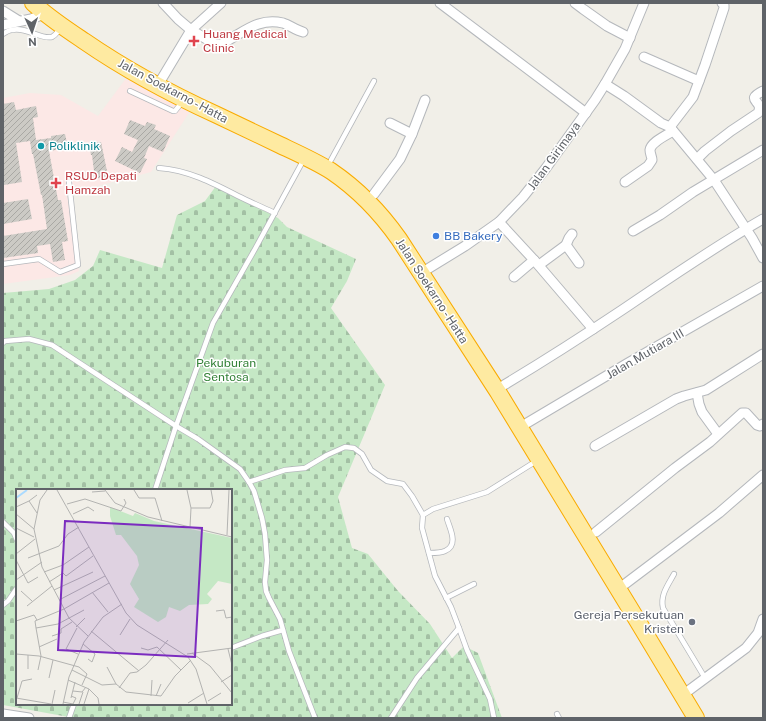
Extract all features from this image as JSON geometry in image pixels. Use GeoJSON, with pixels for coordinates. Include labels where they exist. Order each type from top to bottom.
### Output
{"type":"FeatureCollection","features":[{"type":"Feature","properties":{"kind":"highway","name":"Jalan Soekarno - Hatta"},"geometry":{"type":"LineString","coordinates":[[41,6],[62,27],[100,52],[160,82],[180,89],[331,160],[350,173],[383,203],[398,222],[539,460],[659,643],[705,718]]}},
{"type":"Feature","properties":{"kind":"highway","name":"Jalan Soekarno - Hatta"},"geometry":{"type":"LineString","coordinates":[[41,6],[184,97],[305,156],[331,171],[353,187],[378,211],[426,271],[504,385],[528,423],[556,471],[596,532],[625,584],[635,608],[696,718]]}},
{"type":"Feature","properties":{"kind":"street"},"geometry":{"type":"LineString","coordinates":[[163,3],[191,30],[218,45],[223,44],[231,38],[265,22],[282,24],[303,32]]}},
{"type":"Feature","properties":{"kind":"street"},"geometry":{"type":"LineString","coordinates":[[160,82],[191,30],[221,3]]}},
{"type":"Feature","properties":{"kind":"street"},"geometry":{"type":"LineString","coordinates":[[440,3],[586,113]]}},
{"type":"Feature","properties":{"kind":"street"},"geometry":{"type":"LineString","coordinates":[[575,3],[606,26],[630,38]]}},
{"type":"Feature","properties":{"kind":"street","name":"Jalan Girimaya"},"geometry":{"type":"LineString","coordinates":[[426,271],[499,222],[523,197],[586,113],[605,84],[630,38],[644,3]]}},
{"type":"Feature","properties":{"kind":"street"},"geometry":{"type":"LineString","coordinates":[[625,182],[648,166],[652,160],[650,152],[651,147],[672,129],[693,97],[724,8],[722,3]]}},
{"type":"Feature","properties":{"kind":"street"},"geometry":{"type":"LineString","coordinates":[[3,25],[34,18],[41,6]]}},
{"type":"Feature","properties":{"kind":"street"},"geometry":{"type":"LineString","coordinates":[[3,11],[19,21]]}},
{"type":"Feature","properties":{"kind":"street"},"geometry":{"type":"LineString","coordinates":[[644,57],[699,81]]}},
{"type":"Feature","properties":{"kind":"street"},"geometry":{"type":"LineString","coordinates":[[605,84],[672,129],[714,180],[763,258]]}},
{"type":"Feature","properties":{"kind":"street"},"geometry":{"type":"LineString","coordinates":[[698,159],[705,151],[731,131],[758,113],[760,108],[754,97],[763,91]]}},
{"type":"Feature","properties":{"kind":"street"},"geometry":{"type":"LineString","coordinates":[[374,194],[400,159],[412,134],[424,100]]}},
{"type":"Feature","properties":{"kind":"street"},"geometry":{"type":"LineString","coordinates":[[390,123],[412,134]]}},
{"type":"Feature","properties":{"kind":"street"},"geometry":{"type":"LineString","coordinates":[[633,231],[693,192],[763,150]]}},
{"type":"Feature","properties":{"kind":"street"},"geometry":{"type":"LineString","coordinates":[[504,385],[560,351],[668,278],[763,219]]}},
{"type":"Feature","properties":{"kind":"street"},"geometry":{"type":"LineString","coordinates":[[499,222],[537,263],[593,329]]}},
{"type":"Feature","properties":{"kind":"street"},"geometry":{"type":"LineString","coordinates":[[514,277],[566,245],[572,234]]}},
{"type":"Feature","properties":{"kind":"street"},"geometry":{"type":"LineString","coordinates":[[566,245],[579,263]]}},
{"type":"Feature","properties":{"kind":"street","name":"Jalan Mutiara III"},"geometry":{"type":"LineString","coordinates":[[528,423],[628,363],[763,286]]}},
{"type":"Feature","properties":{"kind":"street"},"geometry":{"type":"LineString","coordinates":[[595,446],[676,399],[706,390],[763,354]]}},
{"type":"Feature","properties":{"kind":"street"},"geometry":{"type":"LineString","coordinates":[[697,393],[702,412],[718,434]]}},
{"type":"Feature","properties":{"kind":"street"},"geometry":{"type":"LineString","coordinates":[[596,532],[744,412],[757,426],[763,424]]}},
{"type":"Feature","properties":{"kind":"street"},"geometry":{"type":"LineString","coordinates":[[625,584],[718,513],[763,475]]}},
{"type":"Feature","properties":{"kind":"street"},"geometry":{"type":"LineString","coordinates":[[688,691],[746,648],[758,633],[763,619]]}},
{"type":"Feature","properties":{"kind":"street"},"geometry":{"type":"LineString","coordinates":[[3,714],[28,718]]}},
{"type":"Feature","properties":{"kind":"lane"},"geometry":{"type":"LineString","coordinates":[[3,34],[11,30],[19,29],[51,37],[62,27]]}},
{"type":"Feature","properties":{"kind":"lane"},"geometry":{"type":"LineString","coordinates":[[331,160],[374,81]]}},
{"type":"Feature","properties":{"kind":"lane"},"geometry":{"type":"LineString","coordinates":[[130,90],[173,111],[176,111],[184,97]]}},
{"type":"Feature","properties":{"kind":"lane"},"geometry":{"type":"LineString","coordinates":[[155,489],[213,323],[275,213],[305,156]]}},
{"type":"Feature","properties":{"kind":"lane"},"geometry":{"type":"LineString","coordinates":[[159,168],[166,168],[208,180],[275,213]]}},
{"type":"Feature","properties":{"kind":"lane"},"geometry":{"type":"LineString","coordinates":[[3,264],[39,259],[60,272],[78,265],[69,182]]}},
{"type":"Feature","properties":{"kind":"lane"},"geometry":{"type":"LineString","coordinates":[[3,343],[5,340],[29,339],[52,345],[198,439],[240,469],[250,482],[262,518],[267,560],[265,582],[266,591],[280,619],[289,651],[315,718]]}},
{"type":"Feature","properties":{"kind":"lane"},"geometry":{"type":"LineString","coordinates":[[250,482],[285,470],[305,468],[326,455],[344,447],[354,448],[362,454],[371,470],[387,481],[403,484],[423,515],[422,528],[435,576],[451,607],[490,699],[494,718]]}},
{"type":"Feature","properties":{"kind":"lane"},"geometry":{"type":"LineString","coordinates":[[423,515],[433,509],[487,492],[539,460]]}},
{"type":"Feature","properties":{"kind":"lane"},"geometry":{"type":"LineString","coordinates":[[429,553],[446,551],[453,543],[453,536],[447,519]]}},
{"type":"Feature","properties":{"kind":"lane"},"geometry":{"type":"LineString","coordinates":[[3,522],[16,538]]}},
{"type":"Feature","properties":{"kind":"lane"},"geometry":{"type":"LineString","coordinates":[[674,574],[663,594],[663,608],[705,678]]}},
{"type":"Feature","properties":{"kind":"lane"},"geometry":{"type":"LineString","coordinates":[[446,598],[474,584]]}},
{"type":"Feature","properties":{"kind":"lane"},"geometry":{"type":"LineString","coordinates":[[3,605],[8,601],[16,589]]}},
{"type":"Feature","properties":{"kind":"lane"},"geometry":{"type":"LineString","coordinates":[[391,718],[418,678],[459,628]]}},
{"type":"Feature","properties":{"kind":"lane"},"geometry":{"type":"LineString","coordinates":[[232,648],[283,630]]}},
{"type":"Feature","properties":{"kind":"lane"},"geometry":{"type":"LineString","coordinates":[[69,718],[74,705]]}},
{"type":"Feature","properties":{"kind":"shaded area","name":"RSUD Depati Hamzah"},"geometry":{"type":"Polygon","coordinates":[[[130,73],[192,108],[151,172],[67,194],[79,271],[70,275],[3,284],[3,98],[30,93],[61,95],[98,116],[130,73]]]}},
{"type":"Feature","properties":{"kind":"green space","name":"Pekuburan Sentosa"},"geometry":{"type":"Polygon","coordinates":[[[216,186],[278,218],[287,227],[356,259],[347,281],[331,308],[385,385],[338,497],[352,548],[368,554],[398,591],[430,624],[452,658],[464,646],[478,653],[502,718],[74,718],[3,705],[3,293],[49,289],[75,280],[93,266],[100,250],[162,268],[177,215],[205,201],[216,186]]]}},
{"type":"Feature","properties":{"kind":"building"},"geometry":{"type":"Polygon","coordinates":[[[14,102],[16,110],[36,106],[38,117],[33,118],[36,140],[65,134],[68,148],[49,151],[58,200],[61,200],[68,241],[62,242],[65,260],[53,262],[50,244],[37,246],[38,253],[3,258],[3,236],[47,229],[42,195],[30,141],[16,143],[22,182],[4,185],[3,104],[14,102]]]}},
{"type":"Feature","properties":{"kind":"building"},"geometry":{"type":"Polygon","coordinates":[[[130,120],[145,126],[147,122],[156,125],[154,129],[170,136],[163,152],[149,146],[144,158],[147,159],[140,173],[115,161],[122,147],[132,152],[138,140],[124,134],[130,120]]]}},
{"type":"Feature","properties":{"kind":"building"},"geometry":{"type":"Polygon","coordinates":[[[101,142],[108,176],[95,179],[89,144],[101,142]]]}},
{"type":"Feature","properties":{"kind":"building"},"geometry":{"type":"Polygon","coordinates":[[[28,199],[32,219],[3,224],[3,203],[28,199]]]}},
{"type":"Feature","properties":{"kind":"place","name":"Huang Medical Clinic"},"geometry":{"type":"Point","coordinates":[194,41]}},
{"type":"Feature","properties":{"kind":"place","name":"Poliklinik"},"geometry":{"type":"Point","coordinates":[41,146]}},
{"type":"Feature","properties":{"kind":"place","name":"RSUD Depati Hamzah"},"geometry":{"type":"Point","coordinates":[56,183]}},
{"type":"Feature","properties":{"kind":"place","name":"BB Bakery"},"geometry":{"type":"Point","coordinates":[436,236]}},
{"type":"Feature","properties":{"kind":"place","name":"Gereja Persekutuan Kristen"},"geometry":{"type":"Point","coordinates":[692,622]}}]}
